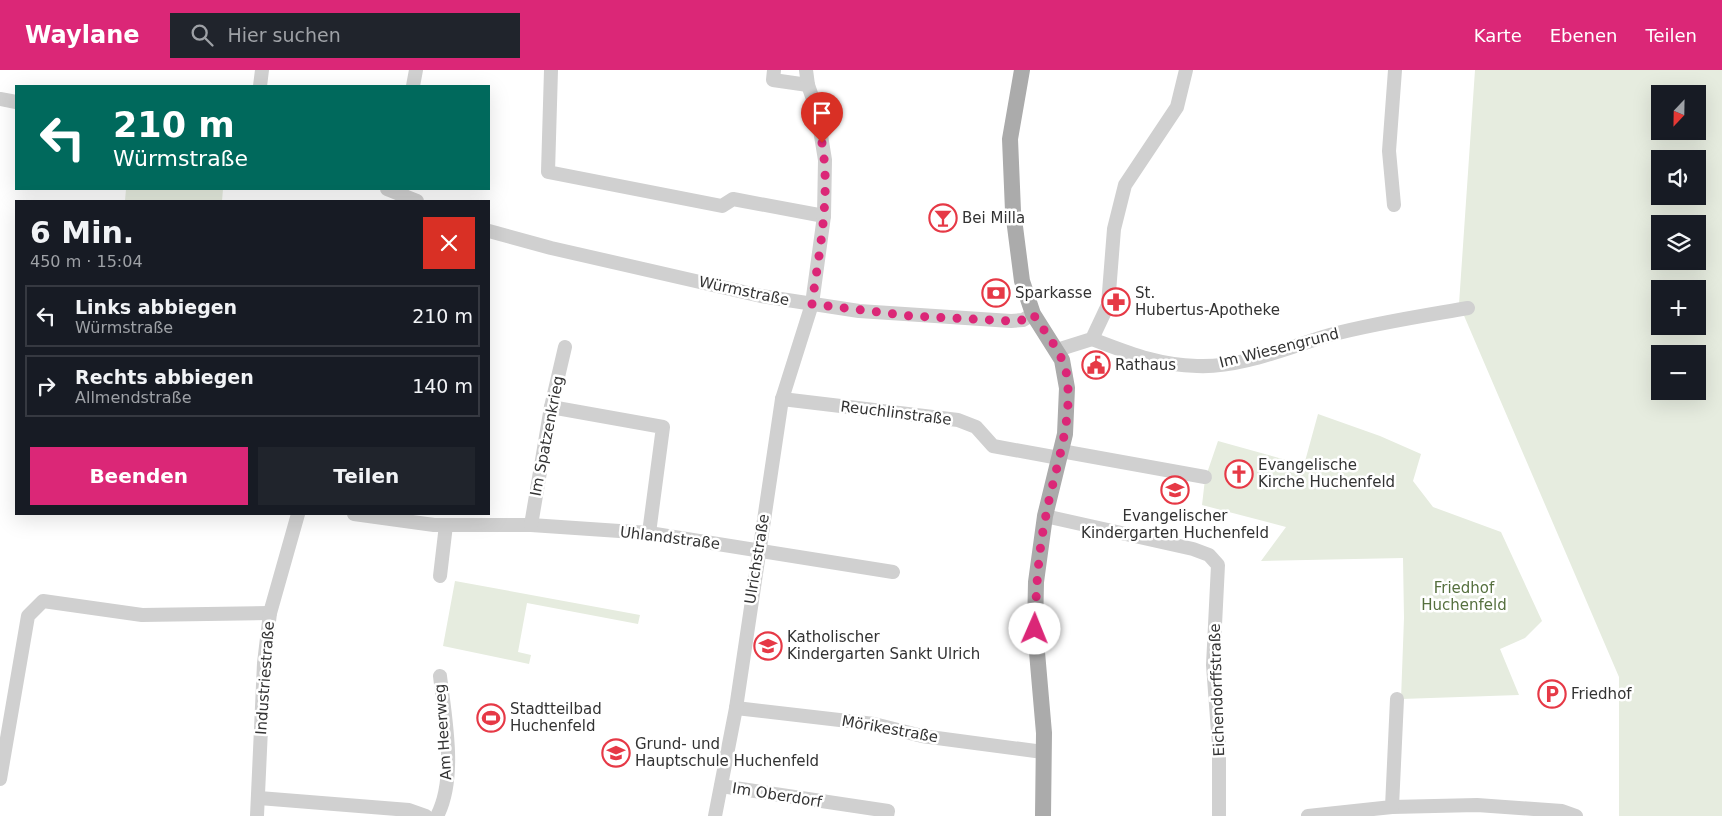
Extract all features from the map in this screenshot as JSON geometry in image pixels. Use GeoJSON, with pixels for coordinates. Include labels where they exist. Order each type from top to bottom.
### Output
{"type":"FeatureCollection","features":[{"type":"Feature","properties":{"kind":"main road"},"geometry":{"type":"LineString","coordinates":[[1022,70],[1010,139],[1013,211],[1022,281],[1033,314],[1062,360],[1067,382],[1065,425],[1046,516],[1036,582],[1035,629],[1044,733],[1043,816]]}},
{"type":"Feature","properties":{"kind":"street"},"geometry":{"type":"LineString","coordinates":[[260,85],[262,70]]}},
{"type":"Feature","properties":{"kind":"street"},"geometry":{"type":"LineString","coordinates":[[413,85],[416,70]]}},
{"type":"Feature","properties":{"kind":"street"},"geometry":{"type":"LineString","coordinates":[[551,70],[548,172],[722,206],[733,199],[824,216]]}},
{"type":"Feature","properties":{"kind":"street"},"geometry":{"type":"LineString","coordinates":[[774,70],[773,80],[808,85]]}},
{"type":"Feature","properties":{"kind":"street","name":"Ulrichstraße"},"geometry":{"type":"LineString","coordinates":[[715,816],[736,708],[758,550],[782,399],[812,304],[824,216],[825,160],[817,110],[808,85],[806,70]]}},
{"type":"Feature","properties":{"kind":"street"},"geometry":{"type":"LineString","coordinates":[[1057,350],[1092,339],[1108,305],[1114,229],[1125,185],[1177,107],[1186,70]]}},
{"type":"Feature","properties":{"kind":"street"},"geometry":{"type":"LineString","coordinates":[[1394,205],[1388,151],[1395,70]]}},
{"type":"Feature","properties":{"kind":"street"},"geometry":{"type":"LineString","coordinates":[[0,99],[15,102]]}},
{"type":"Feature","properties":{"kind":"street"},"geometry":{"type":"LineString","coordinates":[[392,193],[413,200]]}},
{"type":"Feature","properties":{"kind":"street","name":"Würmstraße"},"geometry":{"type":"LineString","coordinates":[[490,231],[551,248],[761,296],[812,304],[911,316],[1011,321],[1023,320],[1033,314]]}},
{"type":"Feature","properties":{"kind":"street","name":"Im Wiesengrund"},"geometry":{"type":"LineString","coordinates":[[1092,339],[1150,361],[1198,366],[1240,361],[1332,334],[1468,308]]}},
{"type":"Feature","properties":{"kind":"street","name":"Im Spatzenkrieg"},"geometry":{"type":"LineString","coordinates":[[531,525],[550,407],[565,347]]}},
{"type":"Feature","properties":{"kind":"street","name":"Reuchlinstraße"},"geometry":{"type":"LineString","coordinates":[[782,399],[958,420],[976,428],[993,446],[1060,454],[1205,477]]}},
{"type":"Feature","properties":{"kind":"street"},"geometry":{"type":"LineString","coordinates":[[550,407],[663,427],[649,534]]}},
{"type":"Feature","properties":{"kind":"street","name":"Industriestraße"},"geometry":{"type":"LineString","coordinates":[[257,816],[264,663],[270,613],[298,515]]}},
{"type":"Feature","properties":{"kind":"street","name":"Uhlandstraße"},"geometry":{"type":"LineString","coordinates":[[366,515],[649,534],[893,572]]}},
{"type":"Feature","properties":{"kind":"street","name":"Eichendorffstraße"},"geometry":{"type":"LineString","coordinates":[[1046,516],[1193,549],[1209,555],[1218,565],[1213,665],[1218,745],[1219,816]]}},
{"type":"Feature","properties":{"kind":"street"},"geometry":{"type":"LineString","coordinates":[[438,521],[440,576]]}},
{"type":"Feature","properties":{"kind":"street"},"geometry":{"type":"LineString","coordinates":[[0,780],[28,616],[43,601],[142,615],[270,613]]}},
{"type":"Feature","properties":{"kind":"street","name":"Am Heerweg"},"geometry":{"type":"LineString","coordinates":[[437,816],[447,792],[446,727],[440,676]]}},
{"type":"Feature","properties":{"kind":"street"},"geometry":{"type":"LineString","coordinates":[[1392,807],[1397,699]]}},
{"type":"Feature","properties":{"kind":"street","name":"Mörikestraße"},"geometry":{"type":"LineString","coordinates":[[736,708],[874,724],[922,736],[1044,752]]}},
{"type":"Feature","properties":{"kind":"street","name":"Im Oberdorf"},"geometry":{"type":"LineString","coordinates":[[721,786],[888,812],[887,816]]}},
{"type":"Feature","properties":{"kind":"street"},"geometry":{"type":"LineString","coordinates":[[259,798],[409,810],[426,816]]}},
{"type":"Feature","properties":{"kind":"street"},"geometry":{"type":"LineString","coordinates":[[1308,816],[1392,807],[1477,805],[1562,811],[1576,816]]}},
{"type":"Feature","properties":{"kind":"green space"},"geometry":{"type":"Polygon","coordinates":[[[1475,70],[1722,70],[1722,816],[1619,816],[1619,677],[1459,304],[1475,70]]]}},
{"type":"Feature","properties":{"kind":"green space"},"geometry":{"type":"Polygon","coordinates":[[[126,190],[223,190],[222,200],[125,200],[126,190]]]}},
{"type":"Feature","properties":{"kind":"green space","name":"Friedhof Huchenfeld"},"geometry":{"type":"Polygon","coordinates":[[[1318,414],[1380,436],[1421,454],[1413,481],[1433,507],[1501,532],[1542,621],[1525,638],[1500,649],[1519,695],[1401,699],[1404,618],[1403,558],[1261,561],[1286,527],[1202,505],[1205,479],[1218,441],[1304,465],[1318,414]]]}},
{"type":"Feature","properties":{"kind":"green space"},"geometry":{"type":"Polygon","coordinates":[[[455,581],[640,615],[638,624],[527,603],[518,652],[531,655],[529,664],[443,646],[455,581]]]}},
{"type":"Feature","properties":{"kind":"place","name":"Bei Milla"},"geometry":{"type":"Point","coordinates":[943,218]}},
{"type":"Feature","properties":{"kind":"place","name":"Sparkasse"},"geometry":{"type":"Point","coordinates":[996,293]}},
{"type":"Feature","properties":{"kind":"place","name":"St. Hubertus-Apotheke"},"geometry":{"type":"Point","coordinates":[1116,302]}},
{"type":"Feature","properties":{"kind":"place","name":"Rathaus"},"geometry":{"type":"Point","coordinates":[1096,365]}},
{"type":"Feature","properties":{"kind":"place","name":"Evangelische Kirche Huchenfeld"},"geometry":{"type":"Point","coordinates":[1239,474]}},
{"type":"Feature","properties":{"kind":"place","name":"Evangelischer Kindergarten Huchenfeld"},"geometry":{"type":"Point","coordinates":[1175,490]}},
{"type":"Feature","properties":{"kind":"place","name":"Katholischer Kindergarten Sankt Ulrich"},"geometry":{"type":"Point","coordinates":[768,646]}},
{"type":"Feature","properties":{"kind":"place","name":"Friedhof"},"geometry":{"type":"Point","coordinates":[1552,694]}},
{"type":"Feature","properties":{"kind":"place","name":"Stadtteilbad Huchenfeld"},"geometry":{"type":"Point","coordinates":[491,718]}},
{"type":"Feature","properties":{"kind":"place","name":"Grund- und Hauptschule Huchenfeld"},"geometry":{"type":"Point","coordinates":[616,753]}},
{"type":"Feature","properties":{"kind":"route"},"geometry":{"type":"LineString","coordinates":[[822,143],[825,160],[824,216],[812,304],[911,316],[1011,321],[1023,320],[1033,314],[1062,360],[1067,377],[1065,434],[1046,516],[1036,582],[1035,629]]}}]}
